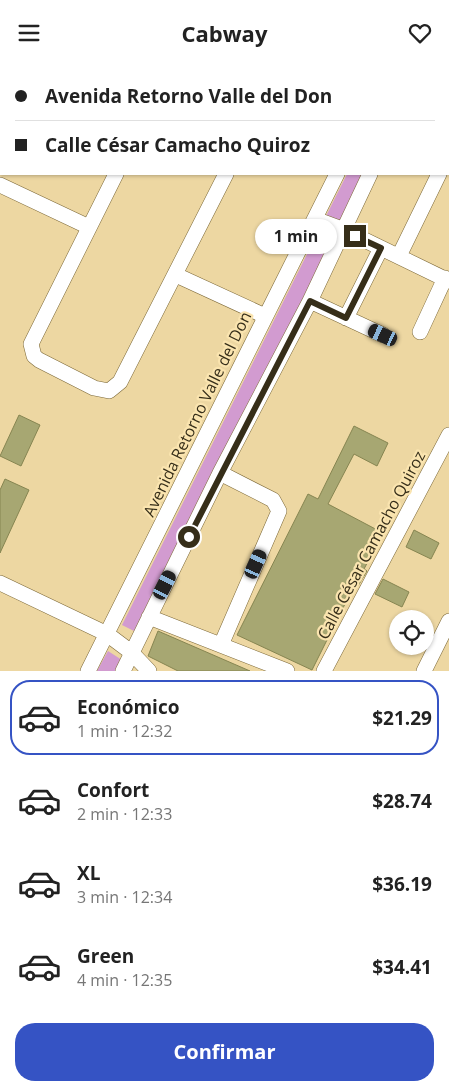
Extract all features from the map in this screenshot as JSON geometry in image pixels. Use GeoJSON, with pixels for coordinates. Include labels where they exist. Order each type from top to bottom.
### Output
{"type":"FeatureCollection","features":[{"type":"Feature","properties":{"kind":"street"},"geometry":{"type":"LineString","coordinates":[[115,175],[32,338],[31,351],[39,360],[94,388],[109,391],[120,382],[226,175]]}},
{"type":"Feature","properties":{"kind":"street","name":"Avenida Retorno Valle del Don"},"geometry":{"type":"LineString","coordinates":[[88,671],[337,175]]}},
{"type":"Feature","properties":{"kind":"street"},"geometry":{"type":"LineString","coordinates":[[123,671],[220,473],[310,301],[342,229],[369,175]]}},
{"type":"Feature","properties":{"kind":"street"},"geometry":{"type":"LineString","coordinates":[[399,256],[439,175]]}},
{"type":"Feature","properties":{"kind":"street"},"geometry":{"type":"LineString","coordinates":[[0,185],[89,227]]}},
{"type":"Feature","properties":{"kind":"street"},"geometry":{"type":"LineString","coordinates":[[315,219],[342,229],[447,280],[420,332]]}},
{"type":"Feature","properties":{"kind":"street"},"geometry":{"type":"LineString","coordinates":[[346,318],[381,248]]}},
{"type":"Feature","properties":{"kind":"street"},"geometry":{"type":"LineString","coordinates":[[176,275],[265,316]]}},
{"type":"Feature","properties":{"kind":"street"},"geometry":{"type":"LineString","coordinates":[[310,301],[383,335]]}},
{"type":"Feature","properties":{"kind":"street","name":"Calle César Camacho Quiroz"},"geometry":{"type":"LineString","coordinates":[[324,671],[449,435]]}},
{"type":"Feature","properties":{"kind":"street"},"geometry":{"type":"LineString","coordinates":[[220,473],[272,500],[279,511],[221,645]]}},
{"type":"Feature","properties":{"kind":"street"},"geometry":{"type":"LineString","coordinates":[[0,583],[106,634],[132,652],[149,671]]}},
{"type":"Feature","properties":{"kind":"street"},"geometry":{"type":"LineString","coordinates":[[149,617],[287,671]]}},
{"type":"Feature","properties":{"kind":"street"},"geometry":{"type":"LineString","coordinates":[[424,671],[449,621]]}},
{"type":"Feature","properties":{"kind":"shaded area"},"geometry":{"type":"Polygon","coordinates":[[[347,175],[364,175],[136,632],[122,625],[347,175]]]}},
{"type":"Feature","properties":{"kind":"shaded area"},"geometry":{"type":"Polygon","coordinates":[[[108,651],[122,660],[117,671],[97,671],[108,651]]]}},
{"type":"Feature","properties":{"kind":"building"},"geometry":{"type":"Polygon","coordinates":[[[19,415],[40,425],[21,466],[0,456],[19,415]]]}},
{"type":"Feature","properties":{"kind":"building"},"geometry":{"type":"Polygon","coordinates":[[[354,426],[388,443],[377,466],[354,454],[328,504],[383,533],[364,569],[367,571],[358,586],[355,584],[312,670],[237,635],[308,494],[318,499],[354,426]]]}},
{"type":"Feature","properties":{"kind":"building"},"geometry":{"type":"Polygon","coordinates":[[[5,479],[29,490],[0,553],[0,490],[5,479]]]}},
{"type":"Feature","properties":{"kind":"building"},"geometry":{"type":"Polygon","coordinates":[[[414,530],[439,543],[431,559],[406,547],[414,530]]]}},
{"type":"Feature","properties":{"kind":"building"},"geometry":{"type":"Polygon","coordinates":[[[383,579],[409,592],[402,607],[375,594],[383,579]]]}},
{"type":"Feature","properties":{"kind":"building"},"geometry":{"type":"Polygon","coordinates":[[[158,631],[250,671],[178,671],[148,656],[158,631]]]}},
{"type":"Feature","properties":{"kind":"route"},"geometry":{"type":"LineString","coordinates":[[189,537],[220,473],[310,301],[346,318],[381,248],[355,236]]}}]}
